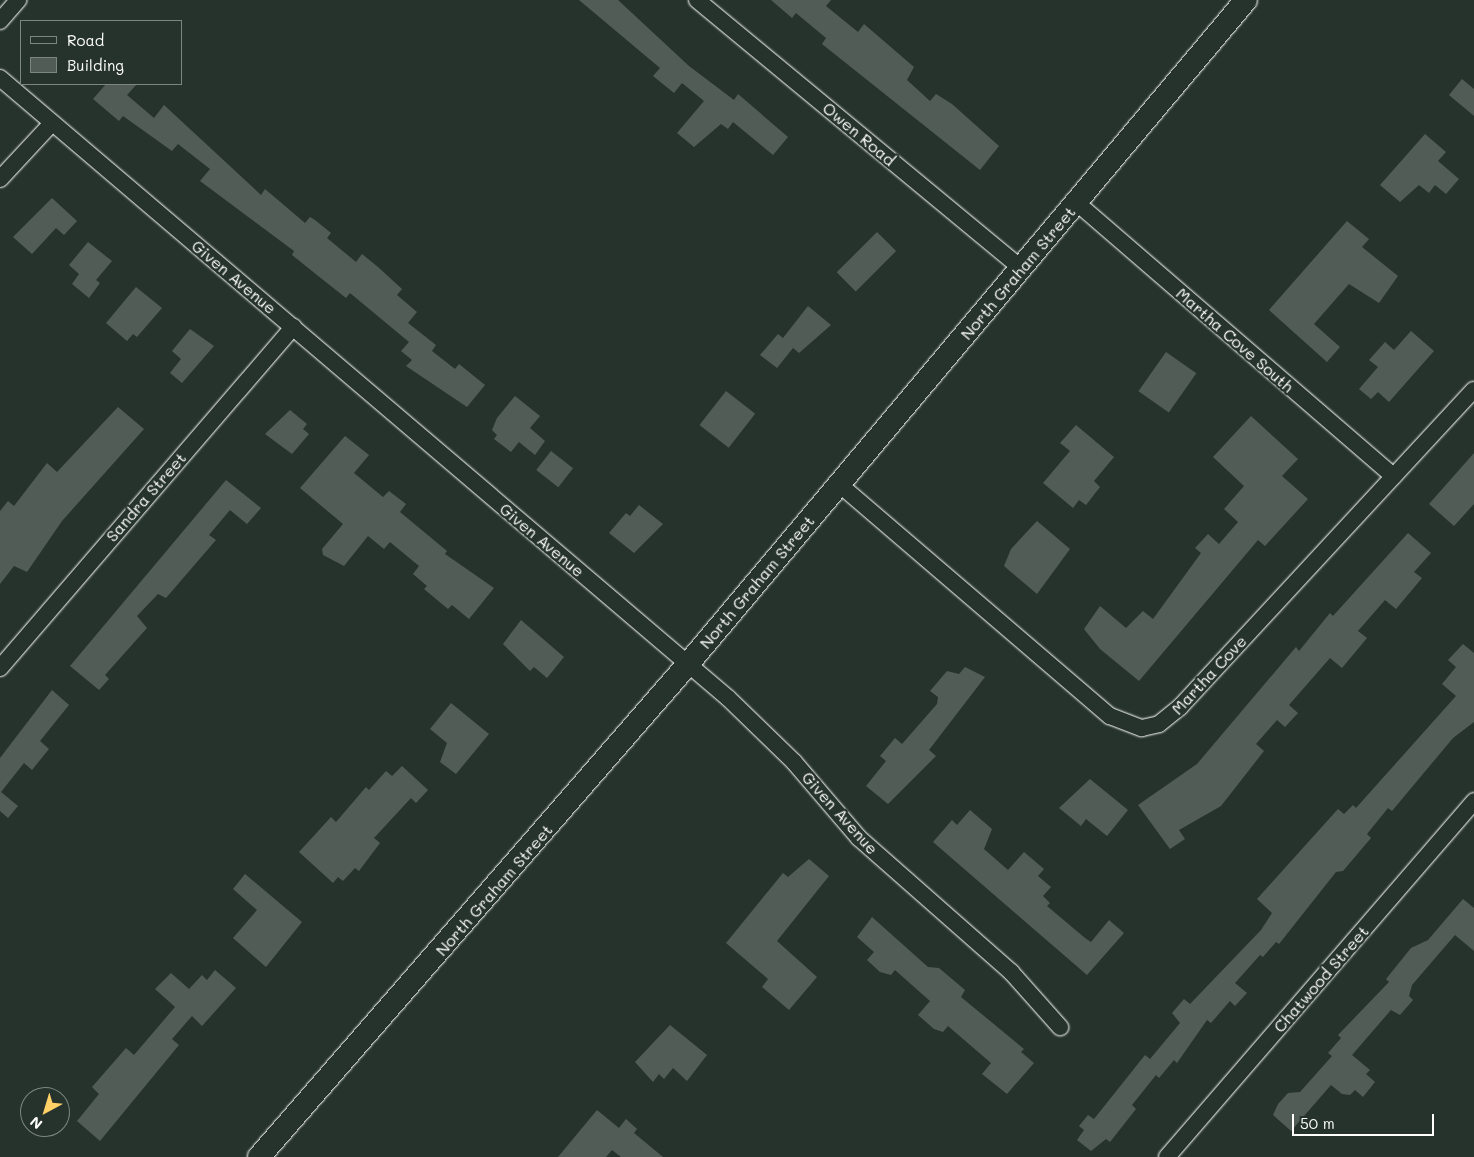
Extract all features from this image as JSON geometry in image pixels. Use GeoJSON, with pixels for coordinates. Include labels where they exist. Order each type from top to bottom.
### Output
{"type":"FeatureCollection","features":[{"type":"Feature","properties":{"kind":"main road","name":"North Graham Street"},"geometry":{"type":"LineString","coordinates":[[259,1157],[688,664],[1022,269],[1246,0]]}},
{"type":"Feature","properties":{"kind":"street"},"geometry":{"type":"LineString","coordinates":[[0,21],[18,0]]}},
{"type":"Feature","properties":{"kind":"street","name":"Owen Road"},"geometry":{"type":"LineString","coordinates":[[697,0],[1022,269]]}},
{"type":"Feature","properties":{"kind":"street","name":"Given Avenue"},"geometry":{"type":"LineString","coordinates":[[0,78],[769,735],[864,843],[1011,972],[1060,1027]]}},
{"type":"Feature","properties":{"kind":"street"},"geometry":{"type":"LineString","coordinates":[[0,179],[52,122]]}},
{"type":"Feature","properties":{"kind":"street","name":"Martha Cove South"},"geometry":{"type":"LineString","coordinates":[[1077,203],[1393,476]]}},
{"type":"Feature","properties":{"kind":"street","name":"Sandra Street"},"geometry":{"type":"LineString","coordinates":[[0,668],[292,327]]}},
{"type":"Feature","properties":{"kind":"street","name":"Martha Cove"},"geometry":{"type":"LineString","coordinates":[[839,484],[1110,716],[1142,728],[1159,724],[1180,707],[1474,390]]}},
{"type":"Feature","properties":{"kind":"street","name":"Chatwood Street"},"geometry":{"type":"LineString","coordinates":[[1167,1157],[1474,801]]}},
{"type":"Feature","properties":{"kind":"building"},"geometry":{"type":"Polygon","coordinates":[[[579,0],[618,0],[689,66],[734,100],[738,94],[788,137],[773,155],[733,122],[728,129],[721,124],[694,147],[677,133],[704,101],[682,83],[674,93],[653,76],[660,68],[579,0]]]}},
{"type":"Feature","properties":{"kind":"building"},"geometry":{"type":"Polygon","coordinates":[[[771,0],[831,0],[826,6],[858,32],[864,24],[914,67],[907,80],[930,101],[936,94],[952,104],[999,146],[980,170],[822,44],[826,38],[796,13],[792,18],[771,0]]]}},
{"type":"Feature","properties":{"kind":"building"},"geometry":{"type":"Polygon","coordinates":[[[1462,79],[1474,89],[1474,116],[1449,95],[1462,79]]]}},
{"type":"Feature","properties":{"kind":"building"},"geometry":{"type":"Polygon","coordinates":[[[105,85],[136,85],[127,95],[154,118],[164,105],[261,195],[265,189],[305,223],[310,217],[315,220],[331,233],[327,238],[356,262],[362,254],[378,267],[402,289],[397,295],[417,312],[408,323],[436,345],[432,351],[455,369],[459,364],[485,385],[467,407],[406,366],[412,360],[401,351],[409,342],[350,293],[346,298],[292,255],[294,251],[200,181],[210,169],[178,144],[172,151],[123,116],[119,121],[93,99],[105,85]]]}},
{"type":"Feature","properties":{"kind":"building"},"geometry":{"type":"Polygon","coordinates":[[[1425,134],[1446,152],[1438,161],[1459,179],[1446,194],[1435,185],[1429,193],[1419,185],[1400,202],[1380,185],[1425,134]]]}},
{"type":"Feature","properties":{"kind":"building"},"geometry":{"type":"Polygon","coordinates":[[[52,198],[77,221],[64,235],[56,228],[32,254],[13,237],[52,198]]]}},
{"type":"Feature","properties":{"kind":"building"},"geometry":{"type":"Polygon","coordinates":[[[1347,221],[1369,239],[1362,247],[1398,276],[1379,303],[1349,284],[1314,324],[1340,347],[1327,362],[1269,310],[1347,221]]]}},
{"type":"Feature","properties":{"kind":"building"},"geometry":{"type":"Polygon","coordinates":[[[877,232],[896,251],[856,291],[837,272],[877,232]]]}},
{"type":"Feature","properties":{"kind":"building"},"geometry":{"type":"Polygon","coordinates":[[[88,242],[112,261],[96,280],[100,283],[89,298],[72,284],[79,274],[69,265],[88,242]]]}},
{"type":"Feature","properties":{"kind":"building"},"geometry":{"type":"Polygon","coordinates":[[[136,287],[162,308],[137,337],[133,334],[127,341],[106,323],[136,287]]]}},
{"type":"Feature","properties":{"kind":"building"},"geometry":{"type":"Polygon","coordinates":[[[808,306],[831,325],[799,353],[793,348],[777,368],[760,355],[778,334],[783,338],[808,306]]]}},
{"type":"Feature","properties":{"kind":"building"},"geometry":{"type":"Polygon","coordinates":[[[190,329],[214,346],[182,383],[170,373],[181,359],[172,351],[190,329]]]}},
{"type":"Feature","properties":{"kind":"building"},"geometry":{"type":"Polygon","coordinates":[[[1411,331],[1434,351],[1389,402],[1378,392],[1371,399],[1359,389],[1378,367],[1369,360],[1385,342],[1394,350],[1411,331]]]}},
{"type":"Feature","properties":{"kind":"building"},"geometry":{"type":"Polygon","coordinates":[[[1166,352],[1196,373],[1169,413],[1138,391],[1166,352]]]}},
{"type":"Feature","properties":{"kind":"building"},"geometry":{"type":"Polygon","coordinates":[[[726,391],[755,414],[729,448],[700,425],[726,391]]]}},
{"type":"Feature","properties":{"kind":"building"},"geometry":{"type":"Polygon","coordinates":[[[515,396],[540,416],[530,428],[545,441],[535,455],[519,442],[511,452],[494,439],[497,435],[492,430],[497,418],[515,396]]]}},
{"type":"Feature","properties":{"kind":"building"},"geometry":{"type":"Polygon","coordinates":[[[118,407],[144,429],[62,521],[27,572],[14,566],[0,584],[0,511],[8,501],[14,506],[47,463],[57,472],[118,407]]]}},
{"type":"Feature","properties":{"kind":"building"},"geometry":{"type":"Polygon","coordinates":[[[290,410],[307,424],[303,429],[309,434],[292,454],[265,434],[290,410]]]}},
{"type":"Feature","properties":{"kind":"building"},"geometry":{"type":"Polygon","coordinates":[[[1251,416],[1298,459],[1282,476],[1308,499],[1265,546],[1258,540],[1139,681],[1100,649],[1084,629],[1100,606],[1126,628],[1143,611],[1153,619],[1201,553],[1195,548],[1208,534],[1219,544],[1238,522],[1224,509],[1244,486],[1213,457],[1251,416]]]}},
{"type":"Feature","properties":{"kind":"building"},"geometry":{"type":"Polygon","coordinates":[[[1076,425],[1114,457],[1094,481],[1100,487],[1086,505],[1079,500],[1073,508],[1043,483],[1070,451],[1060,443],[1076,425]]]}},
{"type":"Feature","properties":{"kind":"building"},"geometry":{"type":"Polygon","coordinates":[[[345,436],[369,455],[354,473],[383,497],[389,491],[406,504],[400,512],[447,551],[445,554],[494,588],[469,619],[452,605],[448,609],[424,589],[427,586],[413,574],[419,566],[390,542],[384,549],[368,536],[344,566],[323,555],[322,549],[343,524],[300,488],[345,436]]]}},
{"type":"Feature","properties":{"kind":"building"},"geometry":{"type":"Polygon","coordinates":[[[551,451],[573,468],[558,487],[536,470],[551,451]]]}},
{"type":"Feature","properties":{"kind":"building"},"geometry":{"type":"Polygon","coordinates":[[[1474,453],[1474,504],[1454,526],[1429,504],[1474,453]]]}},
{"type":"Feature","properties":{"kind":"building"},"geometry":{"type":"Polygon","coordinates":[[[226,480],[261,508],[247,524],[230,510],[209,535],[216,540],[166,598],[158,594],[137,616],[147,628],[105,675],[109,679],[99,690],[70,666],[226,480]]]}},
{"type":"Feature","properties":{"kind":"building"},"geometry":{"type":"Polygon","coordinates":[[[639,505],[663,524],[634,553],[609,533],[626,513],[630,516],[639,505]]]}},
{"type":"Feature","properties":{"kind":"building"},"geometry":{"type":"Polygon","coordinates":[[[1037,521],[1070,549],[1037,594],[1004,566],[1011,549],[1037,521]]]}},
{"type":"Feature","properties":{"kind":"building"},"geometry":{"type":"Polygon","coordinates":[[[1408,533],[1431,553],[1414,572],[1422,578],[1396,609],[1385,600],[1358,631],[1367,638],[1342,668],[1330,658],[1289,705],[1298,713],[1285,727],[1277,720],[1256,744],[1264,751],[1221,806],[1179,830],[1185,839],[1170,849],[1138,805],[1197,764],[1296,647],[1299,651],[1330,613],[1333,616],[1408,533]]]}},
{"type":"Feature","properties":{"kind":"building"},"geometry":{"type":"Polygon","coordinates":[[[521,620],[564,657],[547,678],[534,667],[530,671],[503,644],[521,620]]]}},
{"type":"Feature","properties":{"kind":"building"},"geometry":{"type":"Polygon","coordinates":[[[1463,644],[1474,653],[1474,722],[1453,738],[1392,811],[1388,808],[1367,834],[1371,838],[1343,871],[1336,872],[1279,944],[1276,942],[1263,957],[1260,955],[1235,983],[1247,993],[1235,1006],[1230,1001],[1211,1023],[1207,1020],[1177,1063],[1174,1060],[1159,1078],[1156,1075],[1132,1105],[1136,1109],[1110,1142],[1106,1139],[1091,1151],[1077,1140],[1084,1130],[1079,1126],[1088,1115],[1094,1119],[1145,1055],[1150,1059],[1180,1023],[1172,1013],[1184,999],[1190,1004],[1261,930],[1272,913],[1257,899],[1338,809],[1344,814],[1353,805],[1356,808],[1456,696],[1442,684],[1456,667],[1448,660],[1463,644]]]}},
{"type":"Feature","properties":{"kind":"building"},"geometry":{"type":"Polygon","coordinates":[[[965,667],[985,677],[929,750],[936,756],[888,804],[866,786],[886,761],[880,756],[895,738],[902,744],[937,704],[938,697],[930,691],[947,671],[959,674],[965,667]]]}},
{"type":"Feature","properties":{"kind":"building"},"geometry":{"type":"Polygon","coordinates":[[[52,690],[69,705],[40,741],[49,749],[32,770],[24,763],[1,792],[18,806],[8,818],[0,811],[0,758],[52,690]]]}},
{"type":"Feature","properties":{"kind":"building"},"geometry":{"type":"Polygon","coordinates":[[[451,703],[489,734],[456,774],[440,762],[447,743],[430,729],[451,703]]]}},
{"type":"Feature","properties":{"kind":"building"},"geometry":{"type":"Polygon","coordinates":[[[402,766],[428,790],[416,803],[411,798],[374,838],[380,843],[359,871],[355,868],[343,881],[338,877],[333,883],[299,852],[331,817],[336,822],[366,787],[369,790],[386,771],[392,776],[402,766]]]}},
{"type":"Feature","properties":{"kind":"building"},"geometry":{"type":"Polygon","coordinates":[[[1090,779],[1128,810],[1107,836],[1086,819],[1081,826],[1059,808],[1090,779]]]}},
{"type":"Feature","properties":{"kind":"building"},"geometry":{"type":"Polygon","coordinates":[[[970,810],[992,829],[984,849],[1008,870],[1024,852],[1044,869],[1038,876],[1051,887],[1043,896],[1050,903],[1047,906],[1085,938],[1091,942],[1109,920],[1124,933],[1087,975],[933,842],[952,820],[957,825],[970,810]]]}},
{"type":"Feature","properties":{"kind":"building"},"geometry":{"type":"Polygon","coordinates":[[[809,859],[829,876],[777,941],[817,977],[789,1010],[762,987],[768,979],[726,943],[783,873],[788,877],[809,859]]]}},
{"type":"Feature","properties":{"kind":"building"},"geometry":{"type":"Polygon","coordinates":[[[245,874],[302,922],[266,967],[233,938],[257,910],[233,889],[245,874]]]}},
{"type":"Feature","properties":{"kind":"building"},"geometry":{"type":"Polygon","coordinates":[[[1463,899],[1474,908],[1474,951],[1455,935],[1412,985],[1409,996],[1413,1000],[1400,1015],[1391,1010],[1352,1055],[1370,1070],[1366,1074],[1375,1082],[1363,1097],[1355,1090],[1350,1095],[1342,1094],[1331,1085],[1291,1131],[1273,1115],[1278,1104],[1288,1093],[1300,1092],[1332,1056],[1328,1053],[1341,1038],[1338,1035],[1389,982],[1386,979],[1411,948],[1428,940],[1463,899]]]}},
{"type":"Feature","properties":{"kind":"building"},"geometry":{"type":"Polygon","coordinates":[[[872,917],[928,967],[939,968],[965,990],[961,997],[1024,1049],[1021,1052],[1034,1063],[1007,1094],[982,1074],[991,1063],[948,1026],[943,1032],[934,1029],[918,1015],[930,1001],[895,970],[891,975],[880,972],[867,960],[874,952],[857,937],[872,917]]]}},
{"type":"Feature","properties":{"kind":"building"},"geometry":{"type":"Polygon","coordinates":[[[215,970],[236,988],[202,1026],[192,1016],[172,1039],[179,1045],[100,1141],[77,1121],[99,1094],[92,1087],[126,1048],[134,1055],[175,1007],[155,989],[171,973],[189,989],[202,975],[207,980],[215,970]]]}},
{"type":"Feature","properties":{"kind":"building"},"geometry":{"type":"Polygon","coordinates":[[[670,1025],[707,1055],[687,1081],[673,1068],[664,1079],[659,1074],[653,1082],[635,1062],[670,1025]]]}},
{"type":"Feature","properties":{"kind":"building"},"geometry":{"type":"Polygon","coordinates":[[[597,1110],[619,1128],[626,1119],[637,1129],[634,1133],[663,1157],[621,1157],[612,1150],[606,1157],[558,1157],[597,1110]]]}}]}
